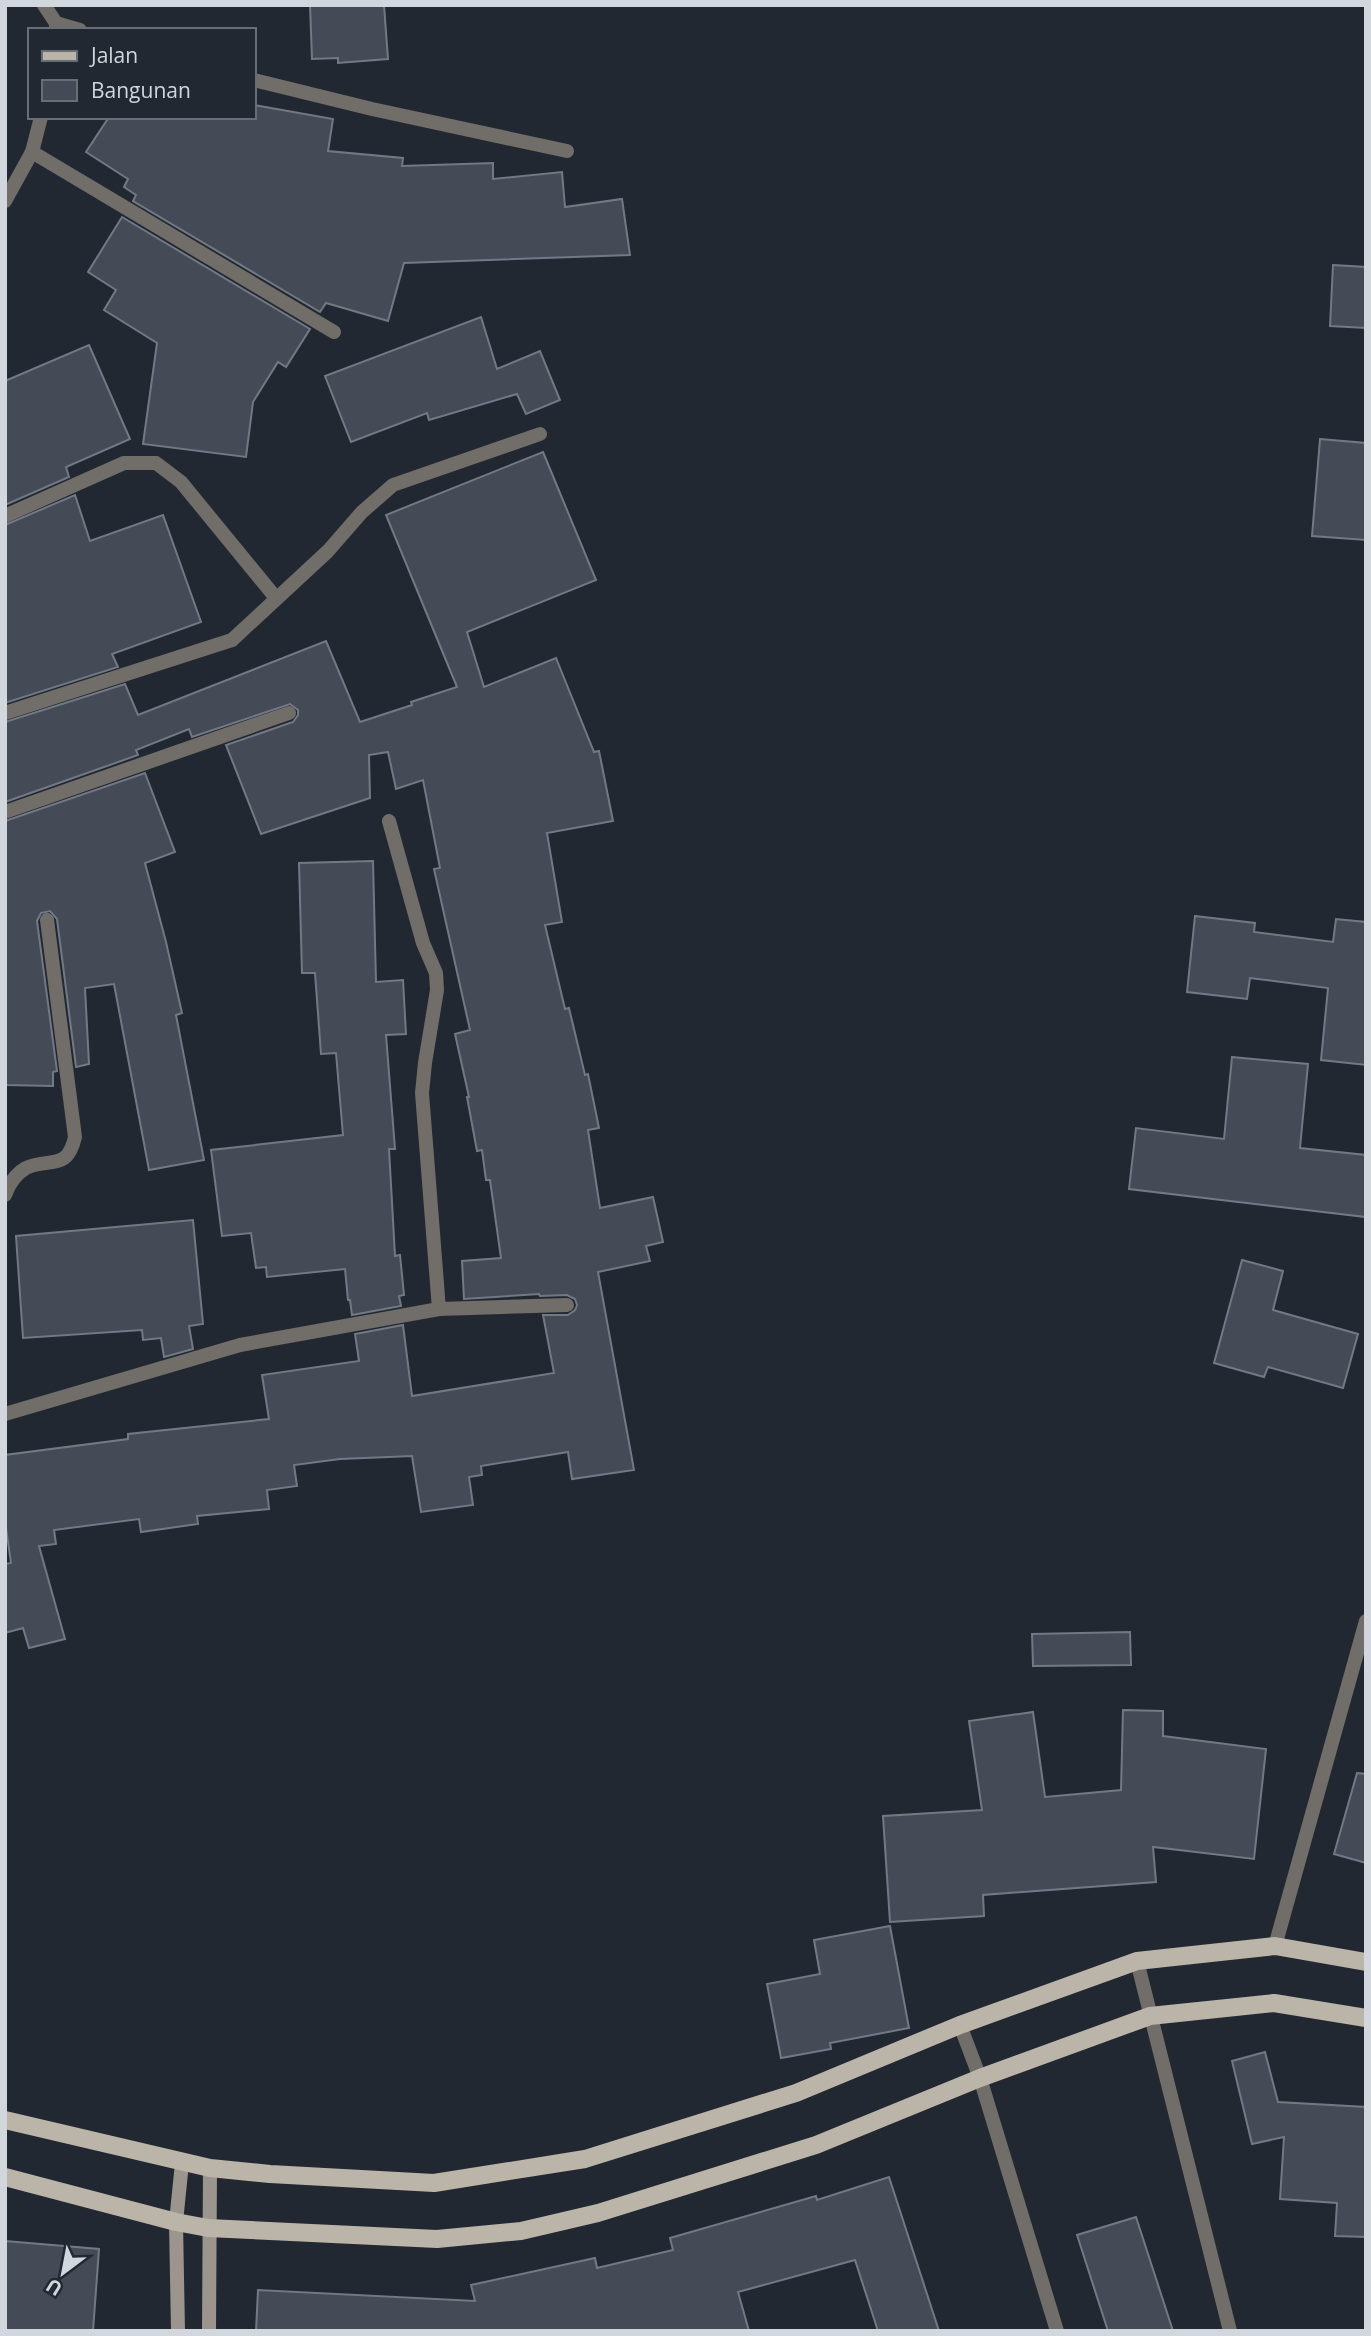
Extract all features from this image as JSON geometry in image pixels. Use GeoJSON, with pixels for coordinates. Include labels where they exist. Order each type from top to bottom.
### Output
{"type":"FeatureCollection","features":[{"type":"Feature","properties":{"kind":"main road"},"geometry":{"type":"LineString","coordinates":[[5,2120],[210,2168],[434,2183],[585,2159],[796,2093],[960,2025],[1137,1961],[1275,1947],[1366,1962]]}},
{"type":"Feature","properties":{"kind":"main road"},"geometry":{"type":"LineString","coordinates":[[5,2177],[208,2228],[437,2239],[521,2231],[598,2213],[816,2145],[980,2078],[1150,2016],[1274,2003],[1366,2018]]}},
{"type":"Feature","properties":{"kind":"main road"},"geometry":{"type":"LineString","coordinates":[[177,2331],[176,2222],[182,2163]]}},
{"type":"Feature","properties":{"kind":"main road"},"geometry":{"type":"LineString","coordinates":[[209,2331],[210,2168]]}},
{"type":"Feature","properties":{"kind":"street"},"geometry":{"type":"LineString","coordinates":[[44,5],[56,26]]}},
{"type":"Feature","properties":{"kind":"street"},"geometry":{"type":"LineString","coordinates":[[256,80],[372,109],[567,151]]}},
{"type":"Feature","properties":{"kind":"street"},"geometry":{"type":"LineString","coordinates":[[5,201],[32,152],[40,119]]}},
{"type":"Feature","properties":{"kind":"street"},"geometry":{"type":"LineString","coordinates":[[32,152],[334,332]]}},
{"type":"Feature","properties":{"kind":"street"},"geometry":{"type":"LineString","coordinates":[[5,713],[232,640],[328,551],[362,512],[393,485],[540,434]]}},
{"type":"Feature","properties":{"kind":"street"},"geometry":{"type":"LineString","coordinates":[[5,516],[124,463],[156,463],[181,482],[276,598]]}},
{"type":"Feature","properties":{"kind":"street"},"geometry":{"type":"LineString","coordinates":[[5,812],[289,713]]}},
{"type":"Feature","properties":{"kind":"street"},"geometry":{"type":"LineString","coordinates":[[389,821],[423,943],[437,981],[422,1093],[439,1309]]}},
{"type":"Feature","properties":{"kind":"street"},"geometry":{"type":"LineString","coordinates":[[5,1195],[10,1182],[26,1168],[61,1161],[72,1151],[75,1138],[47,920]]}},
{"type":"Feature","properties":{"kind":"street"},"geometry":{"type":"LineString","coordinates":[[5,1414],[240,1345],[439,1309],[567,1305]]}},
{"type":"Feature","properties":{"kind":"street"},"geometry":{"type":"LineString","coordinates":[[1275,1947],[1366,1621]]}},
{"type":"Feature","properties":{"kind":"street"},"geometry":{"type":"LineString","coordinates":[[1137,1961],[1230,2331]]}},
{"type":"Feature","properties":{"kind":"street"},"geometry":{"type":"LineString","coordinates":[[960,2025],[980,2078],[1057,2331]]}},
{"type":"Feature","properties":{"kind":"building"},"geometry":{"type":"Polygon","coordinates":[[[310,5],[384,5],[388,59],[338,63],[338,58],[312,59],[310,5]]]}},
{"type":"Feature","properties":{"kind":"building"},"geometry":{"type":"Polygon","coordinates":[[[256,105],[333,119],[328,151],[403,158],[402,166],[493,163],[493,179],[562,172],[565,207],[622,199],[630,255],[404,263],[388,321],[326,303],[320,312],[133,201],[136,195],[124,187],[128,179],[86,152],[108,119],[256,119],[256,105]]]}},
{"type":"Feature","properties":{"kind":"building"},"geometry":{"type":"Polygon","coordinates":[[[122,217],[310,329],[286,367],[278,362],[253,402],[246,457],[143,444],[157,343],[104,310],[116,290],[88,272],[122,217]]]}},
{"type":"Feature","properties":{"kind":"building"},"geometry":{"type":"Polygon","coordinates":[[[1333,265],[1366,267],[1366,328],[1330,326],[1333,265]]]}},
{"type":"Feature","properties":{"kind":"building"},"geometry":{"type":"Polygon","coordinates":[[[481,317],[497,369],[540,351],[560,400],[526,414],[517,394],[429,420],[427,413],[351,442],[325,376],[481,317]]]}},
{"type":"Feature","properties":{"kind":"building"},"geometry":{"type":"Polygon","coordinates":[[[89,345],[130,439],[66,467],[69,477],[5,505],[5,381],[89,345]]]}},
{"type":"Feature","properties":{"kind":"building"},"geometry":{"type":"Polygon","coordinates":[[[1320,439],[1366,443],[1366,540],[1312,536],[1320,439]]]}},
{"type":"Feature","properties":{"kind":"building"},"geometry":{"type":"Polygon","coordinates":[[[543,452],[596,580],[467,632],[484,687],[556,658],[594,752],[599,751],[613,821],[547,833],[562,922],[545,925],[565,1009],[569,1008],[585,1075],[588,1074],[599,1128],[588,1130],[600,1208],[653,1197],[663,1242],[646,1246],[650,1261],[598,1272],[634,1470],[572,1479],[568,1452],[481,1466],[482,1475],[469,1477],[473,1505],[421,1512],[412,1456],[340,1459],[294,1465],[297,1486],[267,1490],[269,1509],[197,1516],[198,1524],[141,1532],[139,1519],[54,1530],[56,1544],[39,1546],[65,1639],[29,1648],[23,1628],[5,1633],[5,1564],[11,1563],[5,1521],[5,1455],[128,1439],[128,1434],[269,1419],[262,1375],[359,1361],[355,1334],[403,1325],[412,1396],[554,1373],[543,1315],[568,1315],[577,1305],[575,1299],[567,1295],[464,1299],[462,1261],[501,1258],[490,1180],[486,1180],[482,1150],[477,1151],[469,1097],[455,1034],[470,1030],[434,869],[440,868],[423,780],[396,789],[388,752],[369,755],[370,798],[261,834],[226,745],[293,722],[298,710],[290,704],[192,737],[189,729],[136,750],[138,755],[5,802],[5,722],[125,684],[138,715],[326,641],[360,722],[457,687],[386,515],[543,452]]]}},
{"type":"Feature","properties":{"kind":"building"},"geometry":{"type":"Polygon","coordinates":[[[75,495],[90,541],[163,515],[201,622],[112,654],[118,667],[5,703],[5,525],[75,495]]]}},
{"type":"Feature","properties":{"kind":"building"},"geometry":{"type":"Polygon","coordinates":[[[145,773],[175,852],[145,863],[182,1013],[176,1015],[204,1160],[149,1170],[114,984],[85,988],[89,1064],[76,1067],[57,919],[50,911],[41,913],[37,921],[57,1071],[53,1072],[53,1086],[5,1085],[5,821],[145,773]]]}},
{"type":"Feature","properties":{"kind":"building"},"geometry":{"type":"Polygon","coordinates":[[[373,861],[376,982],[403,980],[406,1034],[386,1035],[395,1149],[389,1149],[395,1256],[400,1255],[404,1295],[399,1296],[401,1306],[352,1315],[345,1269],[267,1277],[266,1267],[256,1268],[251,1233],[222,1236],[211,1150],[343,1135],[336,1053],[321,1054],[315,973],[302,973],[299,863],[373,861]]]}},
{"type":"Feature","properties":{"kind":"building"},"geometry":{"type":"Polygon","coordinates":[[[1195,916],[1255,923],[1254,932],[1333,942],[1336,919],[1366,922],[1366,1065],[1321,1060],[1328,988],[1250,978],[1247,999],[1187,992],[1195,916]]]}},
{"type":"Feature","properties":{"kind":"building"},"geometry":{"type":"Polygon","coordinates":[[[1232,1057],[1308,1064],[1300,1148],[1366,1155],[1366,1217],[1129,1189],[1136,1128],[1224,1139],[1232,1057]]]}},
{"type":"Feature","properties":{"kind":"building"},"geometry":{"type":"Polygon","coordinates":[[[193,1220],[203,1324],[189,1326],[193,1349],[164,1357],[161,1338],[143,1340],[142,1330],[23,1338],[16,1236],[193,1220]]]}},
{"type":"Feature","properties":{"kind":"building"},"geometry":{"type":"Polygon","coordinates":[[[1242,1260],[1283,1271],[1273,1310],[1358,1334],[1343,1388],[1268,1367],[1264,1377],[1214,1363],[1242,1260]]]}},
{"type":"Feature","properties":{"kind":"building"},"geometry":{"type":"Polygon","coordinates":[[[1130,1632],[1131,1665],[1033,1666],[1032,1634],[1130,1632]]]}},
{"type":"Feature","properties":{"kind":"building"},"geometry":{"type":"Polygon","coordinates":[[[1123,1710],[1163,1711],[1163,1736],[1266,1749],[1254,1859],[1153,1847],[1156,1882],[983,1895],[984,1916],[890,1922],[883,1816],[982,1810],[969,1721],[1033,1712],[1045,1797],[1121,1790],[1123,1710]]]}},
{"type":"Feature","properties":{"kind":"building"},"geometry":{"type":"Polygon","coordinates":[[[1357,1773],[1366,1774],[1366,1863],[1334,1854],[1357,1773]]]}},
{"type":"Feature","properties":{"kind":"building"},"geometry":{"type":"Polygon","coordinates":[[[890,1926],[909,2028],[830,2043],[831,2049],[781,2058],[767,1984],[820,1974],[814,1940],[890,1926]]]}},
{"type":"Feature","properties":{"kind":"building"},"geometry":{"type":"Polygon","coordinates":[[[1265,2052],[1278,2102],[1366,2107],[1366,2237],[1335,2236],[1337,2203],[1280,2199],[1284,2137],[1252,2144],[1232,2061],[1265,2052]]]}},
{"type":"Feature","properties":{"kind":"building"},"geometry":{"type":"Polygon","coordinates":[[[889,2177],[939,2331],[878,2331],[855,2260],[738,2292],[749,2331],[256,2331],[258,2290],[475,2301],[471,2285],[595,2258],[597,2268],[673,2250],[670,2238],[816,2196],[817,2200],[889,2177]]]}},
{"type":"Feature","properties":{"kind":"building"},"geometry":{"type":"Polygon","coordinates":[[[1136,2217],[1173,2331],[1108,2331],[1077,2235],[1136,2217]]]}},
{"type":"Feature","properties":{"kind":"building"},"geometry":{"type":"Polygon","coordinates":[[[5,2241],[99,2249],[93,2331],[5,2331],[5,2241]]]}}]}
